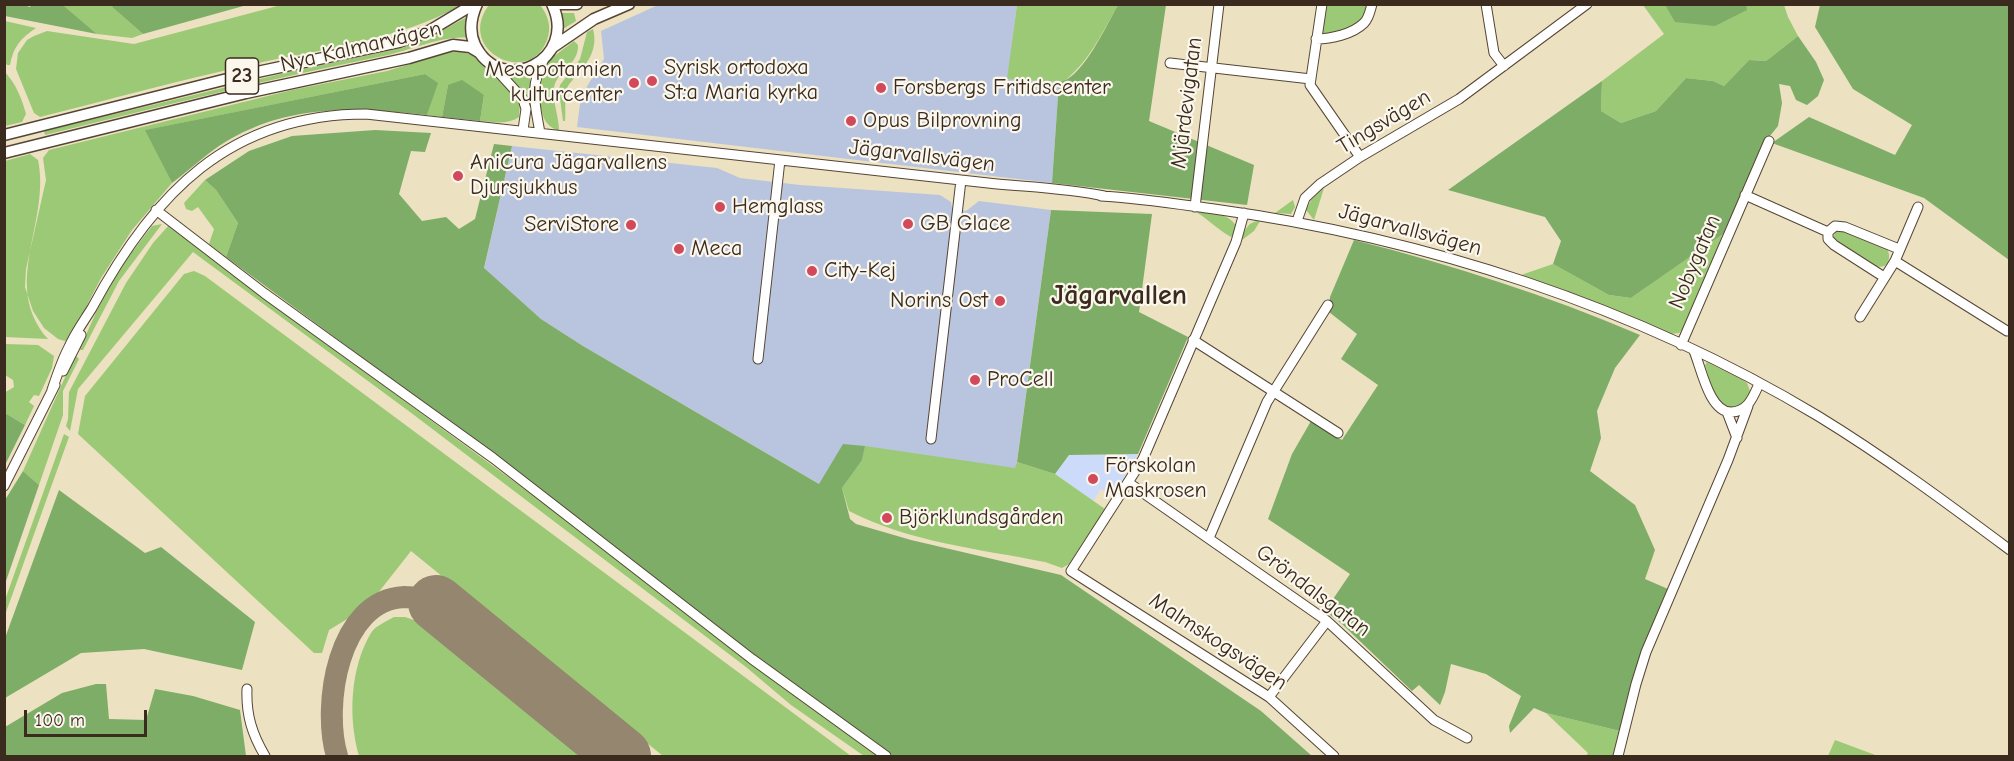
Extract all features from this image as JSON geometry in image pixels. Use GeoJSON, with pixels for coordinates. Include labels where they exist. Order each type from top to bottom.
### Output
{"type":"FeatureCollection","features":[{"type":"Feature","properties":{"kind":"main road","name":"23"},"geometry":{"type":"LineString","coordinates":[[476,4],[471,26],[473,40],[480,53],[490,63]]}},
{"type":"Feature","properties":{"kind":"main road","name":"Nya Kalmarvägen"},"geometry":{"type":"LineString","coordinates":[[4,135],[243,75],[399,42],[429,31],[476,4]]}},
{"type":"Feature","properties":{"kind":"main road"},"geometry":{"type":"LineString","coordinates":[[552,4],[558,21],[553,48]]}},
{"type":"Feature","properties":{"kind":"main road"},"geometry":{"type":"LineString","coordinates":[[556,4],[577,4]]}},
{"type":"Feature","properties":{"kind":"main road"},"geometry":{"type":"LineString","coordinates":[[490,63],[505,69],[522,70],[537,64],[553,48],[594,20],[628,4]]}},
{"type":"Feature","properties":{"kind":"main road","name":"Nya Kalmarvägen"},"geometry":{"type":"LineString","coordinates":[[4,153],[246,93],[410,58],[453,45],[470,47],[480,53]]}},
{"type":"Feature","properties":{"kind":"street","name":"Mjärdevigatan"},"geometry":{"type":"LineString","coordinates":[[1194,207],[1219,4]]}},
{"type":"Feature","properties":{"kind":"street"},"geometry":{"type":"LineString","coordinates":[[1322,4],[1310,85],[1360,157]]}},
{"type":"Feature","properties":{"kind":"street"},"geometry":{"type":"LineString","coordinates":[[1316,39],[1327,39],[1359,27],[1368,17],[1372,4]]}},
{"type":"Feature","properties":{"kind":"street"},"geometry":{"type":"LineString","coordinates":[[1486,4],[1494,53],[1504,66]]}},
{"type":"Feature","properties":{"kind":"street","name":"Tingsvägen"},"geometry":{"type":"LineString","coordinates":[[1297,221],[1302,203],[1311,192],[1360,157],[1459,99],[1587,4]]}},
{"type":"Feature","properties":{"kind":"street"},"geometry":{"type":"LineString","coordinates":[[540,132],[534,87],[536,74],[544,59]]}},
{"type":"Feature","properties":{"kind":"street"},"geometry":{"type":"LineString","coordinates":[[490,63],[523,99],[526,109],[523,130]]}},
{"type":"Feature","properties":{"kind":"street"},"geometry":{"type":"LineString","coordinates":[[1170,63],[1311,79]]}},
{"type":"Feature","properties":{"kind":"street","name":"Jägarvallsvägen"},"geometry":{"type":"LineString","coordinates":[[4,486],[52,390],[74,352],[90,310],[126,250],[156,210],[191,176],[218,155],[247,138],[297,120],[329,115],[366,114],[1244,213],[1297,221],[1382,240],[1480,268],[1572,299],[1694,351],[1759,384],[1870,449],[1926,487],[2010,550]]}},
{"type":"Feature","properties":{"kind":"street","name":"Nobygatan"},"geometry":{"type":"LineString","coordinates":[[1681,345],[1769,141]]}},
{"type":"Feature","properties":{"kind":"street"},"geometry":{"type":"LineString","coordinates":[[758,359],[780,160]]}},
{"type":"Feature","properties":{"kind":"street"},"geometry":{"type":"LineString","coordinates":[[932,439],[961,180]]}},
{"type":"Feature","properties":{"kind":"street","name":"Nobygatan"},"geometry":{"type":"LineString","coordinates":[[1745,195],[1828,232]]}},
{"type":"Feature","properties":{"kind":"street"},"geometry":{"type":"LineString","coordinates":[[1860,317],[1894,261],[1918,207]]}},
{"type":"Feature","properties":{"kind":"street"},"geometry":{"type":"LineString","coordinates":[[156,210],[264,293],[493,458],[752,659],[886,756]]}},
{"type":"Feature","properties":{"kind":"street"},"geometry":{"type":"LineString","coordinates":[[1129,483],[1148,448],[1236,242],[1244,213]]}},
{"type":"Feature","properties":{"kind":"street","name":"Nobygatan"},"geometry":{"type":"LineString","coordinates":[[1884,277],[1834,246],[1828,239],[1828,232],[1835,226],[1845,226],[1899,249]]}},
{"type":"Feature","properties":{"kind":"street"},"geometry":{"type":"LineString","coordinates":[[1894,261],[2007,331]]}},
{"type":"Feature","properties":{"kind":"street"},"geometry":{"type":"LineString","coordinates":[[1209,538],[1272,391],[1329,305]]}},
{"type":"Feature","properties":{"kind":"street"},"geometry":{"type":"LineString","coordinates":[[1193,340],[1338,433]]}},
{"type":"Feature","properties":{"kind":"street"},"geometry":{"type":"LineString","coordinates":[[1694,351],[1712,399],[1718,407],[1727,412],[1738,411],[1748,406]]}},
{"type":"Feature","properties":{"kind":"street"},"geometry":{"type":"LineString","coordinates":[[1618,756],[1646,652],[1759,384]]}},
{"type":"Feature","properties":{"kind":"street"},"geometry":{"type":"LineString","coordinates":[[1727,412],[1737,438]]}},
{"type":"Feature","properties":{"kind":"street","name":"Gröndalsgatan"},"geometry":{"type":"LineString","coordinates":[[1129,483],[1328,621],[1434,720],[1467,738]]}},
{"type":"Feature","properties":{"kind":"street","name":"Malmskogsvägen"},"geometry":{"type":"LineString","coordinates":[[1129,483],[1071,571],[1269,697],[1334,756]]}},
{"type":"Feature","properties":{"kind":"street"},"geometry":{"type":"LineString","coordinates":[[1269,697],[1328,621]]}},
{"type":"Feature","properties":{"kind":"street"},"geometry":{"type":"LineString","coordinates":[[247,689],[249,723],[265,756]]}},
{"type":"Feature","properties":{"kind":"shaded area"},"geometry":{"type":"Polygon","coordinates":[[[658,5],[1017,5],[1008,78],[1059,82],[1052,183],[577,127],[581,96],[604,59],[601,31],[658,5]]]}},
{"type":"Feature","properties":{"kind":"shaded area"},"geometry":{"type":"Polygon","coordinates":[[[512,146],[717,168],[740,178],[800,185],[940,195],[951,202],[952,208],[966,211],[979,201],[1051,210],[1016,468],[819,484],[583,346],[541,319],[484,269],[512,146]]]}},
{"type":"Feature","properties":{"kind":"shaded area","name":"Förskolan Maskrosen"},"geometry":{"type":"Polygon","coordinates":[[[1138,454],[1112,497],[1101,489],[1093,501],[1055,474],[1069,455],[1138,454]]]}},
{"type":"Feature","properties":{"kind":"green space"},"geometry":{"type":"Polygon","coordinates":[[[113,4],[247,5],[143,34],[112,7],[113,4]]]}},
{"type":"Feature","properties":{"kind":"green space"},"geometry":{"type":"Polygon","coordinates":[[[285,4],[462,5],[412,27],[360,42],[226,70],[40,117],[34,113],[16,69],[18,53],[27,40],[47,31],[134,44],[285,4]]]}},
{"type":"Feature","properties":{"kind":"green space"},"geometry":{"type":"Polygon","coordinates":[[[4,5],[30,7],[31,5],[63,5],[97,34],[5,16],[4,5]]]}},
{"type":"Feature","properties":{"kind":"green space"},"geometry":{"type":"Polygon","coordinates":[[[63,5],[113,5],[112,7],[143,34],[132,38],[97,34],[63,5]]]}},
{"type":"Feature","properties":{"kind":"green space"},"geometry":{"type":"Polygon","coordinates":[[[489,5],[540,5],[547,17],[549,30],[547,40],[538,54],[526,61],[512,62],[488,49],[481,36],[481,21],[489,5]]]}},
{"type":"Feature","properties":{"kind":"green space"},"geometry":{"type":"Polygon","coordinates":[[[1017,5],[1118,5],[1088,56],[1063,82],[1007,79],[1017,5]]]}},
{"type":"Feature","properties":{"kind":"green space"},"geometry":{"type":"Polygon","coordinates":[[[1118,5],[1166,5],[1149,121],[1254,165],[1247,205],[1052,183],[1059,82],[1068,79],[1085,62],[1118,5]]]}},
{"type":"Feature","properties":{"kind":"green space"},"geometry":{"type":"Polygon","coordinates":[[[1327,5],[1367,5],[1363,19],[1349,29],[1323,36],[1321,32],[1327,5]]]}},
{"type":"Feature","properties":{"kind":"green space"},"geometry":{"type":"Polygon","coordinates":[[[1643,5],[1665,5],[1676,22],[1746,10],[1746,5],[1784,5],[1798,36],[1766,61],[1749,60],[1724,86],[1713,81],[1686,78],[1656,111],[1621,123],[1601,111],[1602,81],[1664,34],[1643,5]]]}},
{"type":"Feature","properties":{"kind":"green space"},"geometry":{"type":"Polygon","coordinates":[[[1665,5],[1746,5],[1747,10],[1715,26],[1675,22],[1665,5]]]}},
{"type":"Feature","properties":{"kind":"green space"},"geometry":{"type":"Polygon","coordinates":[[[1820,5],[2009,5],[2009,260],[1924,198],[1772,143],[1809,117],[1895,155],[1912,125],[1853,89],[1815,27],[1820,5]]]}},
{"type":"Feature","properties":{"kind":"green space"},"geometry":{"type":"Polygon","coordinates":[[[561,13],[574,13],[576,21],[563,29],[561,13]]]}},
{"type":"Feature","properties":{"kind":"green space"},"geometry":{"type":"Polygon","coordinates":[[[467,17],[468,38],[439,41],[45,135],[44,131],[289,72],[402,48],[426,39],[467,17]]]}},
{"type":"Feature","properties":{"kind":"green space"},"geometry":{"type":"Polygon","coordinates":[[[5,21],[36,28],[18,44],[10,65],[5,62],[5,21]]]}},
{"type":"Feature","properties":{"kind":"green space"},"geometry":{"type":"Polygon","coordinates":[[[593,29],[594,42],[591,54],[567,88],[565,121],[563,121],[560,85],[580,59],[587,32],[593,29]]]}},
{"type":"Feature","properties":{"kind":"green space"},"geometry":{"type":"Polygon","coordinates":[[[1798,36],[1816,62],[1824,80],[1818,96],[1807,105],[1796,100],[1790,86],[1779,84],[1782,103],[1778,126],[1765,142],[1723,234],[1631,298],[1609,295],[1553,264],[1561,241],[1545,217],[1448,190],[1602,81],[1601,111],[1621,123],[1656,111],[1686,78],[1713,81],[1724,86],[1749,60],[1766,61],[1798,36]]]}},
{"type":"Feature","properties":{"kind":"green space"},"geometry":{"type":"Polygon","coordinates":[[[574,41],[578,45],[575,57],[556,81],[554,87],[559,131],[549,126],[544,118],[540,95],[541,79],[548,63],[574,41]]]}},
{"type":"Feature","properties":{"kind":"green space"},"geometry":{"type":"Polygon","coordinates":[[[454,51],[475,57],[518,99],[519,117],[505,122],[480,121],[484,95],[448,85],[442,117],[427,115],[437,83],[425,74],[146,130],[172,183],[132,230],[101,278],[70,338],[65,341],[58,339],[44,328],[33,311],[25,287],[26,269],[46,180],[43,158],[49,150],[292,90],[387,71],[454,51]]]}},
{"type":"Feature","properties":{"kind":"green space"},"geometry":{"type":"Polygon","coordinates":[[[5,72],[18,92],[26,114],[22,122],[5,126],[5,72]]]}},
{"type":"Feature","properties":{"kind":"green space"},"geometry":{"type":"Polygon","coordinates":[[[530,73],[530,103],[524,92],[509,77],[530,73]]]}},
{"type":"Feature","properties":{"kind":"green space"},"geometry":{"type":"Polygon","coordinates":[[[425,74],[438,83],[427,115],[346,110],[294,115],[244,132],[219,146],[172,183],[145,130],[425,74]]]}},
{"type":"Feature","properties":{"kind":"green space"},"geometry":{"type":"Polygon","coordinates":[[[462,80],[484,95],[480,121],[442,117],[448,85],[462,80]]]}},
{"type":"Feature","properties":{"kind":"green space"},"geometry":{"type":"Polygon","coordinates":[[[375,130],[431,133],[425,152],[411,151],[399,194],[422,221],[446,217],[459,229],[475,219],[494,144],[512,146],[484,268],[541,319],[819,484],[843,444],[865,446],[862,460],[842,488],[850,519],[856,524],[911,540],[1061,575],[1261,711],[1312,756],[893,756],[758,659],[493,454],[226,257],[238,223],[216,190],[205,180],[249,151],[292,136],[375,130]]]}},
{"type":"Feature","properties":{"kind":"green space"},"geometry":{"type":"Polygon","coordinates":[[[30,154],[38,160],[40,183],[27,275],[28,297],[34,318],[48,339],[5,337],[5,161],[30,154]]]}},
{"type":"Feature","properties":{"kind":"green space"},"geometry":{"type":"Polygon","coordinates":[[[205,180],[216,190],[238,223],[226,257],[209,244],[214,229],[198,207],[192,211],[186,209],[184,203],[205,180]]]}},
{"type":"Feature","properties":{"kind":"green space"},"geometry":{"type":"Polygon","coordinates":[[[1324,188],[1314,220],[1306,210],[1311,200],[1324,188]]]}},
{"type":"Feature","properties":{"kind":"green space"},"geometry":{"type":"Polygon","coordinates":[[[1293,200],[1295,207],[1291,214],[1275,213],[1293,200]]]}},
{"type":"Feature","properties":{"kind":"green space"},"geometry":{"type":"Polygon","coordinates":[[[1051,210],[1152,214],[1139,312],[1188,337],[1138,454],[1069,455],[1055,474],[1017,462],[1051,210]]]}},
{"type":"Feature","properties":{"kind":"green space"},"geometry":{"type":"Polygon","coordinates":[[[1196,212],[1219,214],[1228,218],[1236,226],[1234,234],[1231,237],[1196,212]]]}},
{"type":"Feature","properties":{"kind":"green space"},"geometry":{"type":"Polygon","coordinates":[[[1260,221],[1254,231],[1242,240],[1248,226],[1260,221]]]}},
{"type":"Feature","properties":{"kind":"green space"},"geometry":{"type":"Polygon","coordinates":[[[162,224],[119,281],[83,350],[79,350],[119,269],[152,226],[162,224]]]}},
{"type":"Feature","properties":{"kind":"green space"},"geometry":{"type":"Polygon","coordinates":[[[169,225],[313,334],[609,551],[880,756],[864,756],[791,705],[746,667],[410,412],[193,252],[78,389],[70,431],[66,426],[69,392],[126,283],[153,243],[169,225]]]}},
{"type":"Feature","properties":{"kind":"green space"},"geometry":{"type":"Polygon","coordinates":[[[1836,231],[1844,231],[1887,248],[1888,262],[1884,266],[1877,267],[1869,264],[1833,238],[1836,231]]]}},
{"type":"Feature","properties":{"kind":"green space"},"geometry":{"type":"Polygon","coordinates":[[[1723,234],[1685,327],[1679,333],[1671,334],[1521,275],[1553,264],[1609,295],[1631,298],[1723,234]]]}},
{"type":"Feature","properties":{"kind":"green space"},"geometry":{"type":"Polygon","coordinates":[[[1354,240],[1499,282],[1640,335],[1615,368],[1597,411],[1601,438],[1590,471],[1635,505],[1655,550],[1645,579],[1668,589],[1636,669],[1620,731],[1534,708],[1510,733],[1509,726],[1521,696],[1486,674],[1451,664],[1440,705],[1419,685],[1412,691],[1342,624],[1325,611],[1350,574],[1268,519],[1292,454],[1311,421],[1342,440],[1378,385],[1341,359],[1357,334],[1329,312],[1330,297],[1354,240]]]}},
{"type":"Feature","properties":{"kind":"green space"},"geometry":{"type":"Polygon","coordinates":[[[194,271],[205,276],[851,756],[663,756],[411,551],[367,607],[329,630],[322,653],[314,653],[78,434],[85,396],[184,274],[194,271]]]}},
{"type":"Feature","properties":{"kind":"green space"},"geometry":{"type":"Polygon","coordinates":[[[5,344],[38,345],[54,356],[52,368],[39,396],[34,395],[29,402],[34,406],[25,425],[5,413],[4,393],[14,387],[13,380],[5,375],[5,344]]]}},
{"type":"Feature","properties":{"kind":"green space"},"geometry":{"type":"Polygon","coordinates":[[[75,355],[79,359],[63,391],[63,415],[39,485],[23,471],[75,355]]]}},
{"type":"Feature","properties":{"kind":"green space"},"geometry":{"type":"Polygon","coordinates":[[[1707,362],[1747,383],[1750,391],[1744,403],[1732,408],[1720,402],[1709,379],[1705,365],[1707,362]]]}},
{"type":"Feature","properties":{"kind":"green space"},"geometry":{"type":"Polygon","coordinates":[[[5,413],[25,425],[5,465],[5,413]]]}},
{"type":"Feature","properties":{"kind":"green space"},"geometry":{"type":"Polygon","coordinates":[[[64,434],[69,437],[5,615],[5,600],[64,434]]]}},
{"type":"Feature","properties":{"kind":"green space"},"geometry":{"type":"Polygon","coordinates":[[[865,446],[1015,468],[1017,462],[1055,474],[1105,509],[1069,564],[1062,568],[1045,562],[920,537],[872,522],[849,511],[842,488],[862,460],[865,446]]]}},
{"type":"Feature","properties":{"kind":"green space"},"geometry":{"type":"Polygon","coordinates":[[[23,471],[39,485],[5,584],[5,500],[23,471]]]}},
{"type":"Feature","properties":{"kind":"green space"},"geometry":{"type":"Polygon","coordinates":[[[59,490],[145,553],[161,547],[255,622],[242,670],[144,649],[81,653],[5,698],[5,638],[59,490]]]}},
{"type":"Feature","properties":{"kind":"green space"},"geometry":{"type":"Polygon","coordinates":[[[394,617],[405,617],[420,622],[585,756],[359,756],[352,710],[355,677],[364,647],[373,630],[394,617]]]}},
{"type":"Feature","properties":{"kind":"green space"},"geometry":{"type":"Polygon","coordinates":[[[96,684],[106,684],[109,719],[146,720],[155,689],[193,696],[240,710],[246,756],[5,756],[5,727],[62,693],[96,684]]]}},
{"type":"Feature","properties":{"kind":"green space"},"geometry":{"type":"Polygon","coordinates":[[[1546,713],[1620,731],[1615,756],[1586,756],[1588,753],[1546,713]]]}},
{"type":"Feature","properties":{"kind":"green space"},"geometry":{"type":"Polygon","coordinates":[[[1835,740],[1878,756],[1828,756],[1835,740]]]}},
{"type":"Feature","properties":{"kind":"taxiway"},"geometry":{"type":"LineString","coordinates":[[337,756],[333,735],[334,685],[340,659],[350,635],[364,616],[382,603],[404,597],[420,598],[436,603]]}},
{"type":"Feature","properties":{"kind":"runway"},"geometry":{"type":"LineString","coordinates":[[436,603],[623,756]]}},
{"type":"Feature","properties":{"kind":"place","name":"Syrisk ortodoxa St:a Maria kyrka"},"geometry":{"type":"Point","coordinates":[652,81]}},
{"type":"Feature","properties":{"kind":"place","name":"Mesopotamien kulturcenter"},"geometry":{"type":"Point","coordinates":[634,83]}},
{"type":"Feature","properties":{"kind":"place","name":"Forsbergs Fritidscenter"},"geometry":{"type":"Point","coordinates":[881,88]}},
{"type":"Feature","properties":{"kind":"place","name":"Opus Bilprovning"},"geometry":{"type":"Point","coordinates":[851,121]}},
{"type":"Feature","properties":{"kind":"place","name":"AniCura Jägarvallens Djursjukhus"},"geometry":{"type":"Point","coordinates":[458,176]}},
{"type":"Feature","properties":{"kind":"place","name":"Hemglass"},"geometry":{"type":"Point","coordinates":[720,207]}},
{"type":"Feature","properties":{"kind":"place","name":"GB Glace"},"geometry":{"type":"Point","coordinates":[908,224]}},
{"type":"Feature","properties":{"kind":"place","name":"ServiStore"},"geometry":{"type":"Point","coordinates":[631,225]}},
{"type":"Feature","properties":{"kind":"place","name":"Meca"},"geometry":{"type":"Point","coordinates":[679,249]}},
{"type":"Feature","properties":{"kind":"place","name":"City-Kej"},"geometry":{"type":"Point","coordinates":[812,271]}},
{"type":"Feature","properties":{"kind":"place","name":"Norins Ost"},"geometry":{"type":"Point","coordinates":[1000,301]}},
{"type":"Feature","properties":{"kind":"place","name":"ProCell"},"geometry":{"type":"Point","coordinates":[975,380]}},
{"type":"Feature","properties":{"kind":"place","name":"Förskolan Maskrosen"},"geometry":{"type":"Point","coordinates":[1093,479]}},
{"type":"Feature","properties":{"kind":"place","name":"Björklundsgården"},"geometry":{"type":"Point","coordinates":[887,518]}},
{"type":"Feature","properties":{"kind":"district","name":"Jägarvallen"},"geometry":{"type":"Point","coordinates":[1119,296]}}]}
